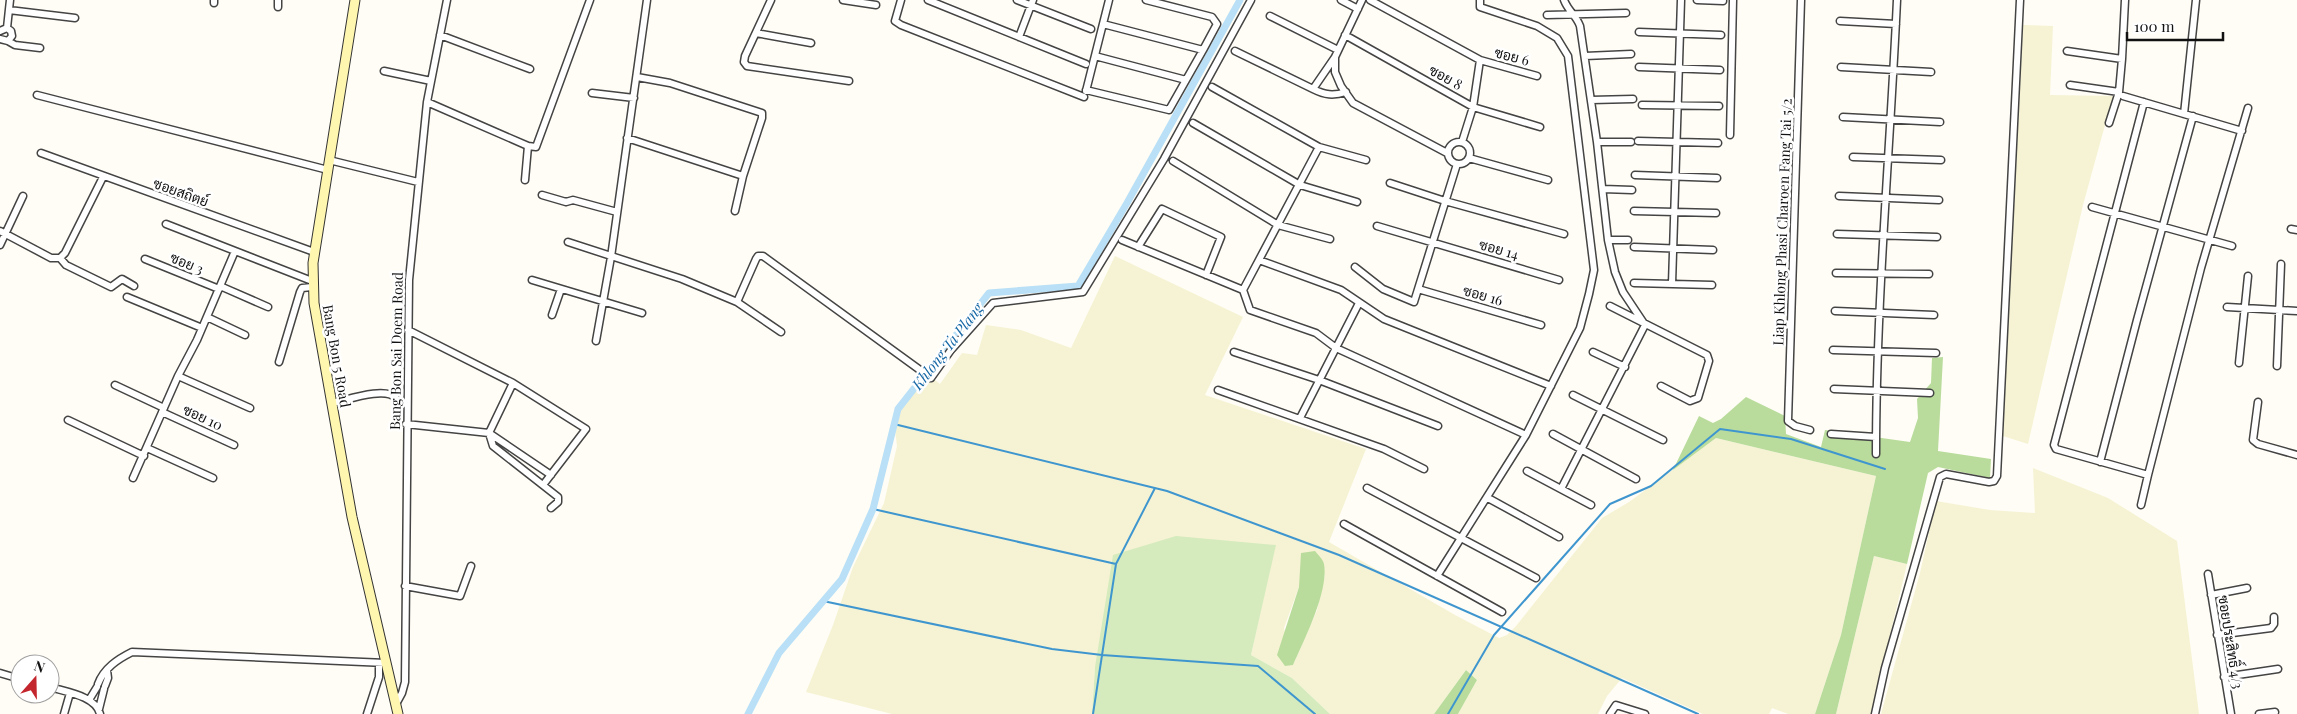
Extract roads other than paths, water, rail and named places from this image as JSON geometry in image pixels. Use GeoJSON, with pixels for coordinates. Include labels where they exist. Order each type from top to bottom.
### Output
{"type":"FeatureCollection","features":[{"type":"Feature","properties":{"kind":"main road","name":"Bang Bon 5 Road"},"geometry":{"type":"LineString","coordinates":[[355,0],[314,252],[312,284],[352,517],[383,663],[398,714]]}},
{"type":"Feature","properties":{"kind":"street"},"geometry":{"type":"LineString","coordinates":[[8,41],[12,33],[3,30],[10,0]]}},
{"type":"Feature","properties":{"kind":"street"},"geometry":{"type":"LineString","coordinates":[[278,0],[278,8]]}},
{"type":"Feature","properties":{"kind":"street","name":"Bang Bon Sai Doem Road"},"geometry":{"type":"LineString","coordinates":[[396,704],[405,682],[406,424],[409,280],[427,102],[447,0]]}},
{"type":"Feature","properties":{"kind":"street"},"geometry":{"type":"LineString","coordinates":[[427,102],[533,148],[538,144],[590,0]]}},
{"type":"Feature","properties":{"kind":"street"},"geometry":{"type":"LineString","coordinates":[[596,341],[611,256],[647,0]]}},
{"type":"Feature","properties":{"kind":"street"},"geometry":{"type":"LineString","coordinates":[[771,0],[744,62],[748,66],[849,81]]}},
{"type":"Feature","properties":{"kind":"street"},"geometry":{"type":"LineString","coordinates":[[842,0],[876,5]]}},
{"type":"Feature","properties":{"kind":"street"},"geometry":{"type":"LineString","coordinates":[[901,0],[895,17],[895,20],[901,25],[1084,99],[1109,0]]}},
{"type":"Feature","properties":{"kind":"street"},"geometry":{"type":"LineString","coordinates":[[928,0],[1086,64]]}},
{"type":"Feature","properties":{"kind":"street"},"geometry":{"type":"LineString","coordinates":[[1017,0],[1032,3],[1090,29]]}},
{"type":"Feature","properties":{"kind":"street"},"geometry":{"type":"LineString","coordinates":[[1086,90],[1166,110],[1172,108],[1217,24],[1212,17],[1146,0]]}},
{"type":"Feature","properties":{"kind":"street"},"geometry":{"type":"LineString","coordinates":[[737,302],[756,259],[758,256],[763,256],[926,376],[932,378],[956,344],[993,303],[1084,291],[1164,159],[1251,0]]}},
{"type":"Feature","properties":{"kind":"street"},"geometry":{"type":"LineString","coordinates":[[1341,0],[1358,10]]}},
{"type":"Feature","properties":{"kind":"street"},"geometry":{"type":"LineString","coordinates":[[1313,89],[1335,57],[1362,0]]}},
{"type":"Feature","properties":{"kind":"street","name":"ซอย 6"},"geometry":{"type":"LineString","coordinates":[[1370,0],[1480,60],[1537,76]]}},
{"type":"Feature","properties":{"kind":"street"},"geometry":{"type":"LineString","coordinates":[[1437,576],[1526,435],[1580,328],[1594,270],[1568,56],[1557,38],[1537,26],[1480,7],[1480,0]]}},
{"type":"Feature","properties":{"kind":"street"},"geometry":{"type":"LineString","coordinates":[[1564,0],[1567,8],[1576,15],[1584,56],[1597,142],[1608,240],[1615,272],[1623,292],[1645,325]]}},
{"type":"Feature","properties":{"kind":"street"},"geometry":{"type":"LineString","coordinates":[[1672,284],[1681,0]]}},
{"type":"Feature","properties":{"kind":"street"},"geometry":{"type":"LineString","coordinates":[[1697,0],[1723,1]]}},
{"type":"Feature","properties":{"kind":"street"},"geometry":{"type":"LineString","coordinates":[[1730,135],[1733,0]]}},
{"type":"Feature","properties":{"kind":"street","name":"Liap Khlong Phasi Charoen Fang Tai 5/2"},"geometry":{"type":"LineString","coordinates":[[1801,0],[1788,421],[1795,426],[1810,430]]}},
{"type":"Feature","properties":{"kind":"street"},"geometry":{"type":"LineString","coordinates":[[1876,454],[1876,390],[1897,0]]}},
{"type":"Feature","properties":{"kind":"street"},"geometry":{"type":"LineString","coordinates":[[1875,714],[1886,668],[1940,477],[1946,474],[1989,482],[1994,481],[1997,476],[2020,0]]}},
{"type":"Feature","properties":{"kind":"street"},"geometry":{"type":"LineString","coordinates":[[2108,123],[2121,94],[2125,0]]}},
{"type":"Feature","properties":{"kind":"street"},"geometry":{"type":"LineString","coordinates":[[2184,114],[2196,0]]}},
{"type":"Feature","properties":{"kind":"street"},"geometry":{"type":"LineString","coordinates":[[1018,37],[1032,3]]}},
{"type":"Feature","properties":{"kind":"street"},"geometry":{"type":"LineString","coordinates":[[9,10],[75,18]]}},
{"type":"Feature","properties":{"kind":"street"},"geometry":{"type":"LineString","coordinates":[[1547,15],[1626,13]]}},
{"type":"Feature","properties":{"kind":"street"},"geometry":{"type":"LineString","coordinates":[[1270,16],[1338,50]]}},
{"type":"Feature","properties":{"kind":"street"},"geometry":{"type":"LineString","coordinates":[[1840,20],[1896,24]]}},
{"type":"Feature","properties":{"kind":"street"},"geometry":{"type":"LineString","coordinates":[[1103,24],[1203,50]]}},
{"type":"Feature","properties":{"kind":"street"},"geometry":{"type":"LineString","coordinates":[[1639,32],[1721,35]]}},
{"type":"Feature","properties":{"kind":"street"},"geometry":{"type":"LineString","coordinates":[[756,33],[810,43]]}},
{"type":"Feature","properties":{"kind":"street"},"geometry":{"type":"LineString","coordinates":[[440,34],[530,69]]}},
{"type":"Feature","properties":{"kind":"street","name":"ซอย 8"},"geometry":{"type":"LineString","coordinates":[[1345,36],[1473,107],[1540,127]]}},
{"type":"Feature","properties":{"kind":"street"},"geometry":{"type":"LineString","coordinates":[[0,38],[15,45],[40,48]]}},
{"type":"Feature","properties":{"kind":"street"},"geometry":{"type":"LineString","coordinates":[[1235,51],[1324,95],[1334,96],[1346,92]]}},
{"type":"Feature","properties":{"kind":"street"},"geometry":{"type":"LineString","coordinates":[[2067,51],[2122,59]]}},
{"type":"Feature","properties":{"kind":"street"},"geometry":{"type":"LineString","coordinates":[[1584,56],[1631,54]]}},
{"type":"Feature","properties":{"kind":"street"},"geometry":{"type":"LineString","coordinates":[[1095,56],[1186,80]]}},
{"type":"Feature","properties":{"kind":"street"},"geometry":{"type":"LineString","coordinates":[[1335,57],[1335,72],[1354,103],[1447,152],[1449,159],[1457,164],[1466,162],[1469,158],[1470,150],[1462,142],[1454,142],[1447,152]]}},
{"type":"Feature","properties":{"kind":"street"},"geometry":{"type":"LineString","coordinates":[[1462,142],[1473,107],[1480,60]]}},
{"type":"Feature","properties":{"kind":"street"},"geometry":{"type":"LineString","coordinates":[[1639,67],[1679,70],[1720,70]]}},
{"type":"Feature","properties":{"kind":"street"},"geometry":{"type":"LineString","coordinates":[[1841,67],[1930,72]]}},
{"type":"Feature","properties":{"kind":"street"},"geometry":{"type":"LineString","coordinates":[[384,71],[431,82]]}},
{"type":"Feature","properties":{"kind":"street"},"geometry":{"type":"LineString","coordinates":[[637,77],[670,83],[762,113],[743,176],[735,211]]}},
{"type":"Feature","properties":{"kind":"street"},"geometry":{"type":"LineString","coordinates":[[2070,84],[2121,94],[2242,131]]}},
{"type":"Feature","properties":{"kind":"street"},"geometry":{"type":"LineString","coordinates":[[1212,87],[1319,147],[1366,160]]}},
{"type":"Feature","properties":{"kind":"street"},"geometry":{"type":"LineString","coordinates":[[592,93],[634,98]]}},
{"type":"Feature","properties":{"kind":"street"},"geometry":{"type":"LineString","coordinates":[[37,95],[328,170]]}},
{"type":"Feature","properties":{"kind":"street"},"geometry":{"type":"LineString","coordinates":[[1591,100],[1633,99]]}},
{"type":"Feature","properties":{"kind":"street"},"geometry":{"type":"LineString","coordinates":[[2144,102],[2054,445],[2056,449],[2148,475]]}},
{"type":"Feature","properties":{"kind":"street"},"geometry":{"type":"LineString","coordinates":[[1642,105],[1719,106]]}},
{"type":"Feature","properties":{"kind":"street"},"geometry":{"type":"LineString","coordinates":[[2140,505],[2210,240],[2248,108]]}},
{"type":"Feature","properties":{"kind":"street"},"geometry":{"type":"LineString","coordinates":[[2100,462],[2193,116]]}},
{"type":"Feature","properties":{"kind":"street"},"geometry":{"type":"LineString","coordinates":[[1843,117],[1940,122]]}},
{"type":"Feature","properties":{"kind":"street"},"geometry":{"type":"LineString","coordinates":[[1193,123],[1300,185],[1356,202]]}},
{"type":"Feature","properties":{"kind":"street"},"geometry":{"type":"LineString","coordinates":[[627,138],[743,176]]}},
{"type":"Feature","properties":{"kind":"street"},"geometry":{"type":"LineString","coordinates":[[1597,142],[1718,142]]}},
{"type":"Feature","properties":{"kind":"street"},"geometry":{"type":"LineString","coordinates":[[525,180],[528,146]]}},
{"type":"Feature","properties":{"kind":"street"},"geometry":{"type":"LineString","coordinates":[[1319,147],[1243,290],[1250,310],[1316,333],[1336,348],[1526,435]]}},
{"type":"Feature","properties":{"kind":"street","name":"ซอยสถิตย์"},"geometry":{"type":"LineString","coordinates":[[40,153],[314,252]]}},
{"type":"Feature","properties":{"kind":"street"},"geometry":{"type":"LineString","coordinates":[[1853,156],[1941,160]]}},
{"type":"Feature","properties":{"kind":"street"},"geometry":{"type":"LineString","coordinates":[[1469,158],[1548,180]]}},
{"type":"Feature","properties":{"kind":"street"},"geometry":{"type":"LineString","coordinates":[[329,160],[418,182]]}},
{"type":"Feature","properties":{"kind":"street"},"geometry":{"type":"LineString","coordinates":[[1173,161],[1278,225],[1330,239]]}},
{"type":"Feature","properties":{"kind":"street"},"geometry":{"type":"LineString","coordinates":[[1355,268],[1383,290],[1414,302],[1457,164]]}},
{"type":"Feature","properties":{"kind":"street"},"geometry":{"type":"LineString","coordinates":[[1635,175],[1717,178]]}},
{"type":"Feature","properties":{"kind":"street"},"geometry":{"type":"LineString","coordinates":[[3,232],[51,258],[60,258],[65,253],[103,177]]}},
{"type":"Feature","properties":{"kind":"street"},"geometry":{"type":"LineString","coordinates":[[1390,183],[1445,201],[1564,234]]}},
{"type":"Feature","properties":{"kind":"street"},"geometry":{"type":"LineString","coordinates":[[1603,189],[1632,190]]}},
{"type":"Feature","properties":{"kind":"street"},"geometry":{"type":"LineString","coordinates":[[542,195],[566,202],[573,200],[617,212]]}},
{"type":"Feature","properties":{"kind":"street"},"geometry":{"type":"LineString","coordinates":[[0,245],[3,232],[23,196]]}},
{"type":"Feature","properties":{"kind":"street"},"geometry":{"type":"LineString","coordinates":[[1839,196],[1939,200]]}},
{"type":"Feature","properties":{"kind":"street"},"geometry":{"type":"LineString","coordinates":[[2092,207],[2232,246]]}},
{"type":"Feature","properties":{"kind":"street"},"geometry":{"type":"LineString","coordinates":[[1138,247],[1162,209],[1221,237],[1206,275]]}},
{"type":"Feature","properties":{"kind":"street"},"geometry":{"type":"LineString","coordinates":[[1634,211],[1716,213]]}},
{"type":"Feature","properties":{"kind":"street"},"geometry":{"type":"LineString","coordinates":[[166,224],[312,284]]}},
{"type":"Feature","properties":{"kind":"street","name":"ซอย 14"},"geometry":{"type":"LineString","coordinates":[[1377,226],[1558,280]]}},
{"type":"Feature","properties":{"kind":"street"},"geometry":{"type":"LineString","coordinates":[[1837,234],[1937,237]]}},
{"type":"Feature","properties":{"kind":"street"},"geometry":{"type":"LineString","coordinates":[[1122,240],[1243,290]]}},
{"type":"Feature","properties":{"kind":"street"},"geometry":{"type":"LineString","coordinates":[[1608,240],[1628,240]]}},
{"type":"Feature","properties":{"kind":"street"},"geometry":{"type":"LineString","coordinates":[[568,242],[682,279],[737,302],[782,332]]}},
{"type":"Feature","properties":{"kind":"street"},"geometry":{"type":"LineString","coordinates":[[1634,247],[1713,250]]}},
{"type":"Feature","properties":{"kind":"street"},"geometry":{"type":"LineString","coordinates":[[133,478],[178,376],[207,317],[235,251]]}},
{"type":"Feature","properties":{"kind":"street"},"geometry":{"type":"LineString","coordinates":[[60,258],[66,265],[111,287],[122,279],[134,286]]}},
{"type":"Feature","properties":{"kind":"street","name":"ซอย 3"},"geometry":{"type":"LineString","coordinates":[[145,259],[268,307]]}},
{"type":"Feature","properties":{"kind":"street"},"geometry":{"type":"LineString","coordinates":[[1259,260],[1341,290],[1384,319],[1551,386]]}},
{"type":"Feature","properties":{"kind":"street"},"geometry":{"type":"LineString","coordinates":[[2277,366],[2281,264]]}},
{"type":"Feature","properties":{"kind":"street"},"geometry":{"type":"LineString","coordinates":[[1836,273],[1929,274]]}},
{"type":"Feature","properties":{"kind":"street"},"geometry":{"type":"LineString","coordinates":[[2240,363],[2248,276]]}},
{"type":"Feature","properties":{"kind":"street"},"geometry":{"type":"LineString","coordinates":[[532,280],[642,313]]}},
{"type":"Feature","properties":{"kind":"street"},"geometry":{"type":"LineString","coordinates":[[1634,283],[1712,285]]}},
{"type":"Feature","properties":{"kind":"street"},"geometry":{"type":"LineString","coordinates":[[279,362],[300,292],[302,288],[312,284]]}},
{"type":"Feature","properties":{"kind":"street"},"geometry":{"type":"LineString","coordinates":[[552,315],[561,289]]}},
{"type":"Feature","properties":{"kind":"street","name":"ซอย 16"},"geometry":{"type":"LineString","coordinates":[[1418,289],[1541,325]]}},
{"type":"Feature","properties":{"kind":"street"},"geometry":{"type":"LineString","coordinates":[[127,297],[202,328]]}},
{"type":"Feature","properties":{"kind":"street"},"geometry":{"type":"LineString","coordinates":[[1300,418],[1359,303]]}},
{"type":"Feature","properties":{"kind":"street"},"geometry":{"type":"LineString","coordinates":[[1610,306],[1707,355],[1709,361],[1698,398],[1690,401],[1661,386]]}},
{"type":"Feature","properties":{"kind":"street"},"geometry":{"type":"LineString","coordinates":[[2227,307],[2297,311]]}},
{"type":"Feature","properties":{"kind":"street"},"geometry":{"type":"LineString","coordinates":[[1835,311],[1934,315]]}},
{"type":"Feature","properties":{"kind":"street"},"geometry":{"type":"LineString","coordinates":[[207,317],[245,335]]}},
{"type":"Feature","properties":{"kind":"street"},"geometry":{"type":"LineString","coordinates":[[1561,489],[1645,325]]}},
{"type":"Feature","properties":{"kind":"street"},"geometry":{"type":"LineString","coordinates":[[408,330],[513,384],[586,430],[543,485]]}},
{"type":"Feature","properties":{"kind":"street"},"geometry":{"type":"LineString","coordinates":[[1833,350],[1936,353]]}},
{"type":"Feature","properties":{"kind":"street"},"geometry":{"type":"LineString","coordinates":[[1234,352],[1319,380],[1438,426]]}},
{"type":"Feature","properties":{"kind":"street"},"geometry":{"type":"LineString","coordinates":[[1593,352],[1625,367]]}},
{"type":"Feature","properties":{"kind":"street"},"geometry":{"type":"LineString","coordinates":[[178,376],[250,408]]}},
{"type":"Feature","properties":{"kind":"street"},"geometry":{"type":"LineString","coordinates":[[513,384],[489,433],[493,446],[558,497],[558,502],[551,508]]}},
{"type":"Feature","properties":{"kind":"street","name":"ซอย 10"},"geometry":{"type":"LineString","coordinates":[[114,385],[234,445]]}},
{"type":"Feature","properties":{"kind":"street"},"geometry":{"type":"LineString","coordinates":[[1834,389],[1930,393]]}},
{"type":"Feature","properties":{"kind":"street"},"geometry":{"type":"LineString","coordinates":[[1218,390],[1384,449],[1424,468]]}},
{"type":"Feature","properties":{"kind":"street"},"geometry":{"type":"LineString","coordinates":[[332,403],[382,392],[393,395],[396,398]]}},
{"type":"Feature","properties":{"kind":"street"},"geometry":{"type":"LineString","coordinates":[[1574,395],[1663,440]]}},
{"type":"Feature","properties":{"kind":"street"},"geometry":{"type":"LineString","coordinates":[[2258,402],[2253,440],[2258,444],[2297,455]]}},
{"type":"Feature","properties":{"kind":"street"},"geometry":{"type":"LineString","coordinates":[[68,420],[144,456]]}},
{"type":"Feature","properties":{"kind":"street"},"geometry":{"type":"LineString","coordinates":[[406,424],[489,433],[551,475]]}},
{"type":"Feature","properties":{"kind":"street"},"geometry":{"type":"LineString","coordinates":[[1553,434],[1636,479]]}},
{"type":"Feature","properties":{"kind":"street"},"geometry":{"type":"LineString","coordinates":[[1831,434],[1876,437]]}},
{"type":"Feature","properties":{"kind":"street"},"geometry":{"type":"LineString","coordinates":[[147,448],[213,478]]}},
{"type":"Feature","properties":{"kind":"street"},"geometry":{"type":"LineString","coordinates":[[1527,471],[1591,505]]}},
{"type":"Feature","properties":{"kind":"street"},"geometry":{"type":"LineString","coordinates":[[1367,488],[1536,578]]}},
{"type":"Feature","properties":{"kind":"street"},"geometry":{"type":"LineString","coordinates":[[1488,498],[1559,537]]}},
{"type":"Feature","properties":{"kind":"street"},"geometry":{"type":"LineString","coordinates":[[1344,524],[1502,612]]}},
{"type":"Feature","properties":{"kind":"street"},"geometry":{"type":"LineString","coordinates":[[405,586],[460,596],[471,566]]}},
{"type":"Feature","properties":{"kind":"street","name":"ซอยประสิทธิ์ 4/3"},"geometry":{"type":"LineString","coordinates":[[2208,574],[2231,714]]}},
{"type":"Feature","properties":{"kind":"street"},"geometry":{"type":"LineString","coordinates":[[2211,594],[2247,588]]}},
{"type":"Feature","properties":{"kind":"street"},"geometry":{"type":"LineString","coordinates":[[2218,635],[2271,628],[2274,624],[2274,617]]}},
{"type":"Feature","properties":{"kind":"street"},"geometry":{"type":"LineString","coordinates":[[100,712],[101,675],[117,659],[132,652],[383,663],[367,714]]}},
{"type":"Feature","properties":{"kind":"street"},"geometry":{"type":"LineString","coordinates":[[2224,677],[2278,669]]}},
{"type":"Feature","properties":{"kind":"street"},"geometry":{"type":"LineString","coordinates":[[89,700],[101,686]]}},
{"type":"Feature","properties":{"kind":"street"},"geometry":{"type":"LineString","coordinates":[[60,690],[89,700],[100,712]]}},
{"type":"Feature","properties":{"kind":"street"},"geometry":{"type":"LineString","coordinates":[[64,714],[70,693]]}},
{"type":"Feature","properties":{"kind":"street"},"geometry":{"type":"LineString","coordinates":[[1610,714],[1616,705],[1645,714]]}},
{"type":"Feature","properties":{"kind":"street"},"geometry":{"type":"LineString","coordinates":[[2259,714],[2275,712]]}},
{"type":"Feature","properties":{"kind":"waterway","name":"Khlong Ta Plang"},"geometry":{"type":"LineString","coordinates":[[748,714],[779,653],[842,579],[873,509],[898,409],[989,293],[1078,286],[1127,203],[1240,0]]}},
{"type":"Feature","properties":{"kind":"waterway"},"geometry":{"type":"LineString","coordinates":[[894,424],[1167,491],[1339,555],[1698,714]]}},
{"type":"Feature","properties":{"kind":"waterway"},"geometry":{"type":"LineString","coordinates":[[1448,714],[1494,635],[1610,504],[1651,486],[1720,429],[1791,439],[1885,469]]}},
{"type":"Feature","properties":{"kind":"waterway"},"geometry":{"type":"LineString","coordinates":[[1093,714],[1116,564],[1155,488]]}},
{"type":"Feature","properties":{"kind":"waterway"},"geometry":{"type":"LineString","coordinates":[[873,509],[1116,564]]}},
{"type":"Feature","properties":{"kind":"waterway"},"geometry":{"type":"LineString","coordinates":[[823,601],[1052,649],[1102,655],[1258,666],[1315,714]]}}]}
